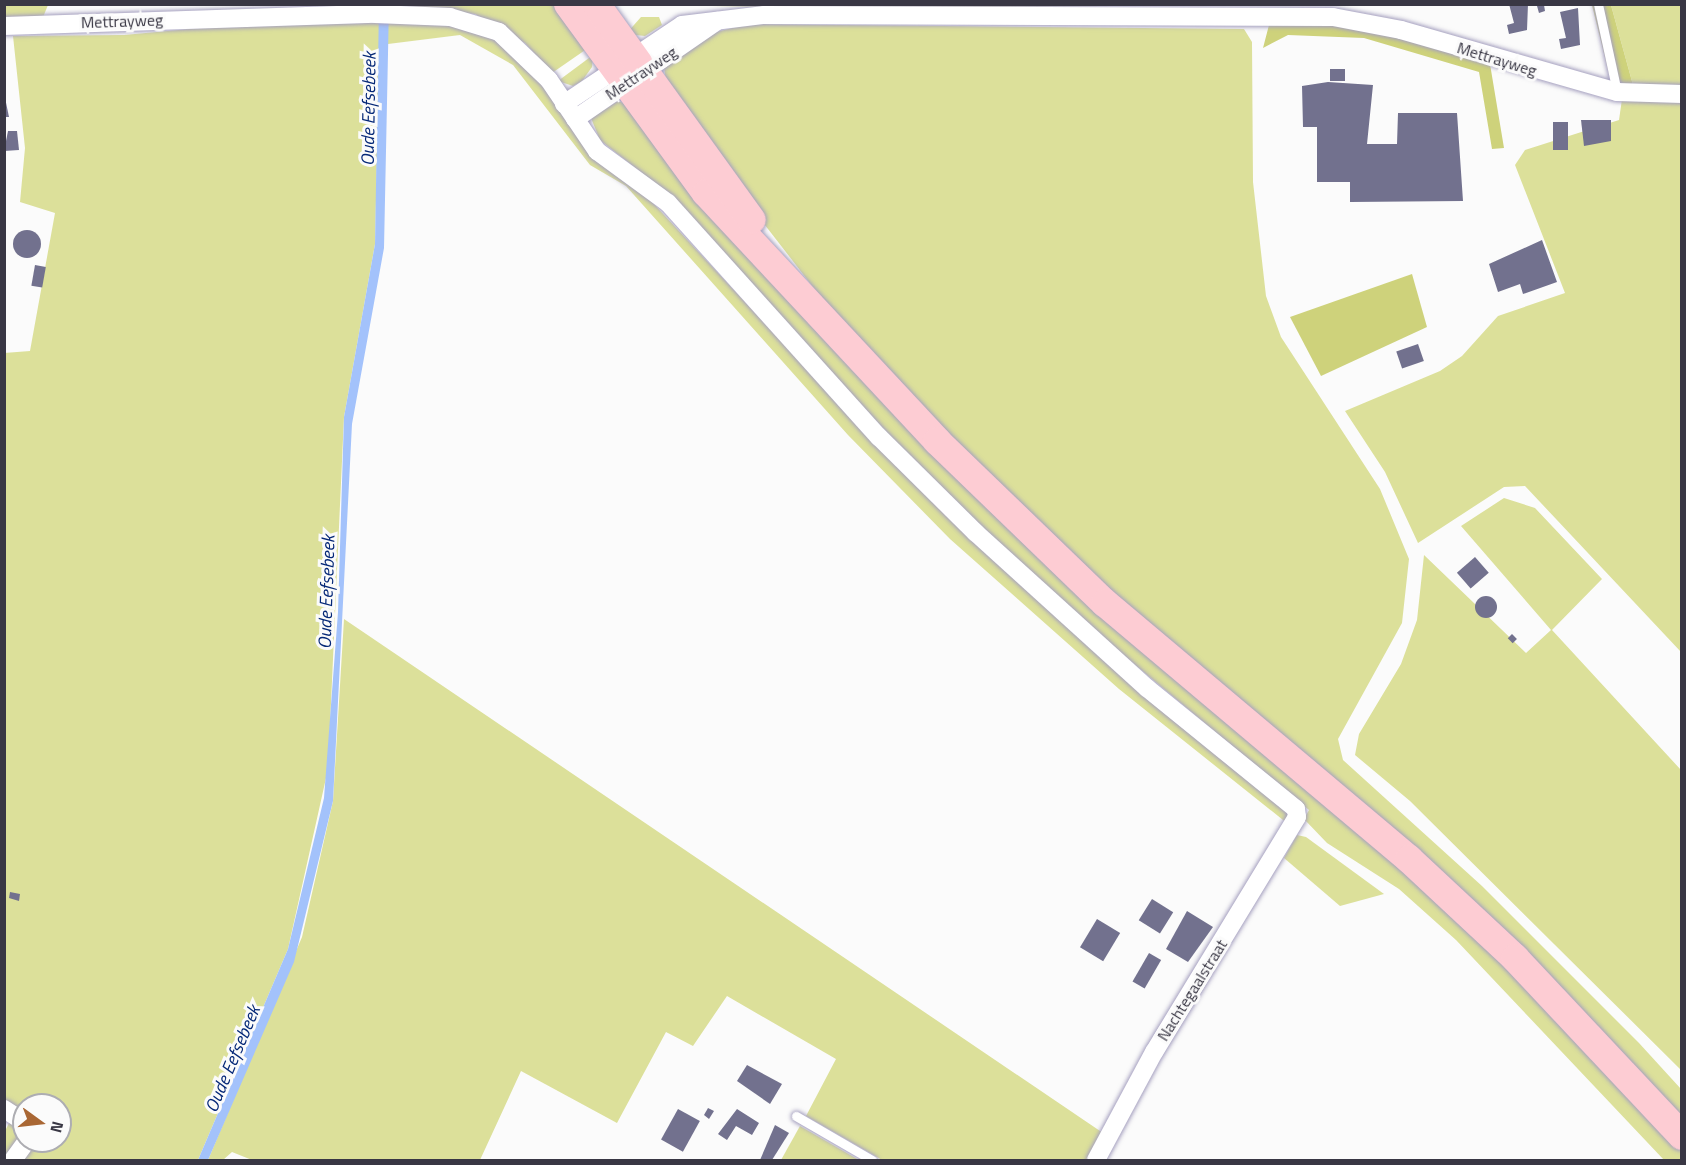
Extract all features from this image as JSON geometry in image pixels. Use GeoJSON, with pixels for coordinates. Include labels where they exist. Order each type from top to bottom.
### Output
{"type":"FeatureCollection","features":[{"type":"Feature","properties":{"kind":"main road"},"geometry":{"type":"LineString","coordinates":[[568,4],[628,71],[824,319],[1045,548],[1409,860],[1515,958],[1682,1136]]}},
{"type":"Feature","properties":{"kind":"main road"},"geometry":{"type":"LineString","coordinates":[[596,4],[628,71]]}},
{"type":"Feature","properties":{"kind":"street","name":"Mettrayweg"},"geometry":{"type":"LineString","coordinates":[[4,26],[383,14],[450,17],[499,32],[520,47],[570,111],[628,71],[723,17],[1273,9],[1314,11],[1383,25],[1617,92],[1682,94]]}},
{"type":"Feature","properties":{"kind":"street","name":"Nachtegaalstraat"},"geometry":{"type":"LineString","coordinates":[[570,111],[597,151],[668,202],[879,437],[960,517],[1085,634],[1296,809],[1294,823],[1154,1052],[1096,1161]]}},
{"type":"Feature","properties":{"kind":"lane"},"geometry":{"type":"LineString","coordinates":[[1598,4],[1617,92]]}},
{"type":"Feature","properties":{"kind":"lane"},"geometry":{"type":"LineString","coordinates":[[796,1116],[872,1161]]}},
{"type":"Feature","properties":{"kind":"green space"},"geometry":{"type":"Polygon","coordinates":[[[389,4],[557,5],[591,46],[552,73],[525,43],[475,14],[389,4]]]}},
{"type":"Feature","properties":{"kind":"green space"},"geometry":{"type":"Polygon","coordinates":[[[5,5],[48,5],[41,22],[5,22],[5,5]]]}},
{"type":"Feature","properties":{"kind":"green space"},"geometry":{"type":"Polygon","coordinates":[[[640,5],[1248,5],[864,8],[640,5]]]}},
{"type":"Feature","properties":{"kind":"green space"},"geometry":{"type":"Polygon","coordinates":[[[1592,5],[1611,5],[1633,85],[1618,84],[1609,74],[1592,5]]]}},
{"type":"Feature","properties":{"kind":"green space"},"geometry":{"type":"Polygon","coordinates":[[[1611,5],[1681,5],[1681,85],[1633,85],[1611,5]]]}},
{"type":"Feature","properties":{"kind":"green space"},"geometry":{"type":"Polygon","coordinates":[[[641,17],[659,17],[662,25],[645,36],[626,34],[641,17]]]}},
{"type":"Feature","properties":{"kind":"green space"},"geometry":{"type":"Polygon","coordinates":[[[388,20],[471,28],[507,46],[810,372],[1288,813],[1288,824],[1119,689],[950,539],[848,435],[626,186],[590,165],[513,65],[460,35],[388,44],[388,20]]]}},
{"type":"Feature","properties":{"kind":"green space"},"geometry":{"type":"Polygon","coordinates":[[[1283,21],[1369,29],[1490,64],[1504,148],[1492,149],[1479,72],[1364,38],[1288,35],[1263,48],[1269,25],[1283,21]]]}},
{"type":"Feature","properties":{"kind":"green space"},"geometry":{"type":"Polygon","coordinates":[[[380,23],[375,244],[344,417],[328,769],[288,949],[198,1160],[19,1160],[24,1153],[72,1153],[72,1093],[12,1093],[12,1107],[5,1101],[4,353],[30,351],[55,213],[20,202],[25,148],[13,36],[124,35],[244,24],[380,23]]]}},
{"type":"Feature","properties":{"kind":"green space"},"geometry":{"type":"Polygon","coordinates":[[[749,24],[1244,29],[1252,42],[1253,182],[1266,296],[1281,337],[1380,489],[1409,559],[1402,623],[1338,739],[1343,760],[1482,886],[1639,1043],[1681,1089],[1681,1122],[1064,555],[830,309],[669,101],[664,67],[712,33],[749,24]]]}},
{"type":"Feature","properties":{"kind":"green space"},"geometry":{"type":"Polygon","coordinates":[[[593,55],[592,67],[582,81],[573,86],[558,81],[593,55]]]}},
{"type":"Feature","properties":{"kind":"green space"},"geometry":{"type":"Polygon","coordinates":[[[1622,99],[1681,100],[1681,652],[1525,486],[1504,487],[1418,543],[1385,472],[1345,411],[1440,371],[1462,356],[1498,316],[1565,293],[1515,165],[1525,150],[1619,120],[1622,99]]]}},
{"type":"Feature","properties":{"kind":"green space"},"geometry":{"type":"Polygon","coordinates":[[[618,101],[626,104],[774,278],[1457,916],[1681,1148],[1681,1160],[1664,1160],[1456,940],[1399,889],[1327,843],[1304,819],[1309,810],[1036,582],[916,464],[666,192],[600,140],[591,118],[618,101]]]}},
{"type":"Feature","properties":{"kind":"green space"},"geometry":{"type":"Polygon","coordinates":[[[1412,274],[1427,327],[1321,376],[1290,317],[1412,274]]]}},
{"type":"Feature","properties":{"kind":"green space"},"geometry":{"type":"Polygon","coordinates":[[[1504,498],[1535,508],[1602,579],[1552,630],[1681,770],[1681,1070],[1410,801],[1355,755],[1359,734],[1401,664],[1417,620],[1424,555],[1526,653],[1551,630],[1461,526],[1504,498]]]}},
{"type":"Feature","properties":{"kind":"green space"},"geometry":{"type":"Polygon","coordinates":[[[344,619],[1103,1133],[1087,1160],[882,1160],[806,1116],[836,1059],[727,996],[693,1046],[666,1032],[617,1123],[521,1071],[480,1160],[252,1160],[232,1152],[223,1160],[208,1160],[302,937],[333,801],[344,619]]]}},
{"type":"Feature","properties":{"kind":"green space"},"geometry":{"type":"Polygon","coordinates":[[[1297,835],[1306,837],[1384,894],[1340,906],[1284,858],[1297,835]]]}},
{"type":"Feature","properties":{"kind":"green space"},"geometry":{"type":"Polygon","coordinates":[[[11,1119],[12,1151],[5,1160],[5,1131],[11,1119]]]}},
{"type":"Feature","properties":{"kind":"green space"},"geometry":{"type":"Polygon","coordinates":[[[800,1126],[859,1160],[781,1160],[800,1126]]]}},
{"type":"Feature","properties":{"kind":"water"},"geometry":{"type":"Polygon","coordinates":[[[379,5],[389,5],[384,248],[352,424],[333,801],[294,962],[208,1160],[198,1160],[288,949],[324,798],[338,612],[344,417],[375,244],[379,5]]]}},
{"type":"Feature","properties":{"kind":"building"},"geometry":{"type":"Polygon","coordinates":[[[1509,4],[1528,4],[1527,30],[1509,34],[1507,25],[1514,23],[1509,4]]]}},
{"type":"Feature","properties":{"kind":"building"},"geometry":{"type":"Polygon","coordinates":[[[1544,5],[1545,11],[1539,13],[1537,6],[1544,5]]]}},
{"type":"Feature","properties":{"kind":"building"},"geometry":{"type":"Polygon","coordinates":[[[1578,8],[1580,45],[1561,49],[1559,39],[1566,38],[1560,12],[1578,8]]]}},
{"type":"Feature","properties":{"kind":"building"},"geometry":{"type":"Polygon","coordinates":[[[1330,69],[1345,69],[1345,81],[1330,81],[1330,69]]]}},
{"type":"Feature","properties":{"kind":"building"},"geometry":{"type":"Polygon","coordinates":[[[1328,82],[1373,85],[1367,144],[1397,144],[1398,113],[1457,113],[1463,201],[1350,202],[1350,182],[1317,182],[1317,127],[1303,127],[1302,86],[1328,82]]]}},
{"type":"Feature","properties":{"kind":"building"},"geometry":{"type":"Polygon","coordinates":[[[4,93],[9,117],[4,117],[4,93]]]}},
{"type":"Feature","properties":{"kind":"building"},"geometry":{"type":"Polygon","coordinates":[[[1581,120],[1611,120],[1611,141],[1584,146],[1581,120]]]}},
{"type":"Feature","properties":{"kind":"building"},"geometry":{"type":"Polygon","coordinates":[[[1553,122],[1568,122],[1568,150],[1553,150],[1553,122]]]}},
{"type":"Feature","properties":{"kind":"building"},"geometry":{"type":"Polygon","coordinates":[[[8,131],[17,131],[19,150],[4,151],[8,131]]]}},
{"type":"Feature","properties":{"kind":"building"},"geometry":{"type":"Polygon","coordinates":[[[27,230],[37,234],[41,244],[37,254],[27,258],[17,254],[13,244],[17,234],[27,230]]]}},
{"type":"Feature","properties":{"kind":"building"},"geometry":{"type":"Polygon","coordinates":[[[1542,240],[1557,282],[1523,294],[1520,284],[1498,292],[1489,264],[1542,240]]]}},
{"type":"Feature","properties":{"kind":"building"},"geometry":{"type":"Polygon","coordinates":[[[35,265],[46,267],[42,288],[31,286],[35,265]]]}},
{"type":"Feature","properties":{"kind":"building"},"geometry":{"type":"Polygon","coordinates":[[[1418,344],[1424,361],[1402,369],[1396,351],[1418,344]]]}},
{"type":"Feature","properties":{"kind":"building"},"geometry":{"type":"Polygon","coordinates":[[[1475,557],[1489,573],[1471,589],[1457,573],[1475,557]]]}},
{"type":"Feature","properties":{"kind":"building"},"geometry":{"type":"Polygon","coordinates":[[[1486,596],[1494,599],[1497,607],[1494,615],[1486,618],[1478,615],[1475,607],[1478,599],[1486,596]]]}},
{"type":"Feature","properties":{"kind":"building"},"geometry":{"type":"Polygon","coordinates":[[[1512,634],[1517,639],[1513,643],[1508,638],[1512,634]]]}},
{"type":"Feature","properties":{"kind":"building"},"geometry":{"type":"Polygon","coordinates":[[[10,892],[20,894],[19,901],[9,898],[10,892]]]}},
{"type":"Feature","properties":{"kind":"building"},"geometry":{"type":"Polygon","coordinates":[[[1152,899],[1173,912],[1160,933],[1139,920],[1152,899]]]}},
{"type":"Feature","properties":{"kind":"building"},"geometry":{"type":"Polygon","coordinates":[[[1187,911],[1213,927],[1188,962],[1166,949],[1187,911]]]}},
{"type":"Feature","properties":{"kind":"building"},"geometry":{"type":"Polygon","coordinates":[[[1097,919],[1120,933],[1103,961],[1080,947],[1097,919]]]}},
{"type":"Feature","properties":{"kind":"building"},"geometry":{"type":"Polygon","coordinates":[[[1149,953],[1161,960],[1145,989],[1132,982],[1149,953]]]}},
{"type":"Feature","properties":{"kind":"building"},"geometry":{"type":"Polygon","coordinates":[[[747,1065],[782,1084],[770,1104],[737,1081],[747,1065]]]}},
{"type":"Feature","properties":{"kind":"building"},"geometry":{"type":"Polygon","coordinates":[[[708,1108],[714,1111],[709,1119],[704,1115],[708,1108]]]}},
{"type":"Feature","properties":{"kind":"building"},"geometry":{"type":"Polygon","coordinates":[[[678,1109],[700,1121],[683,1152],[661,1140],[678,1109]]]}},
{"type":"Feature","properties":{"kind":"building"},"geometry":{"type":"Polygon","coordinates":[[[737,1109],[759,1123],[752,1135],[736,1126],[727,1140],[718,1134],[737,1109]]]}},
{"type":"Feature","properties":{"kind":"building"},"geometry":{"type":"Polygon","coordinates":[[[775,1125],[789,1133],[772,1160],[760,1160],[775,1125]]]}},
{"type":"Feature","properties":{"kind":"water label","name":"Oude Eefsebeek"},"geometry":{"type":"Point","coordinates":[369,109]}},
{"type":"Feature","properties":{"kind":"water label","name":"Oude Eefsebeek"},"geometry":{"type":"Point","coordinates":[327,592]}},
{"type":"Feature","properties":{"kind":"water label","name":"Oude Eefsebeek"},"geometry":{"type":"Point","coordinates":[233,1059]}}]}
